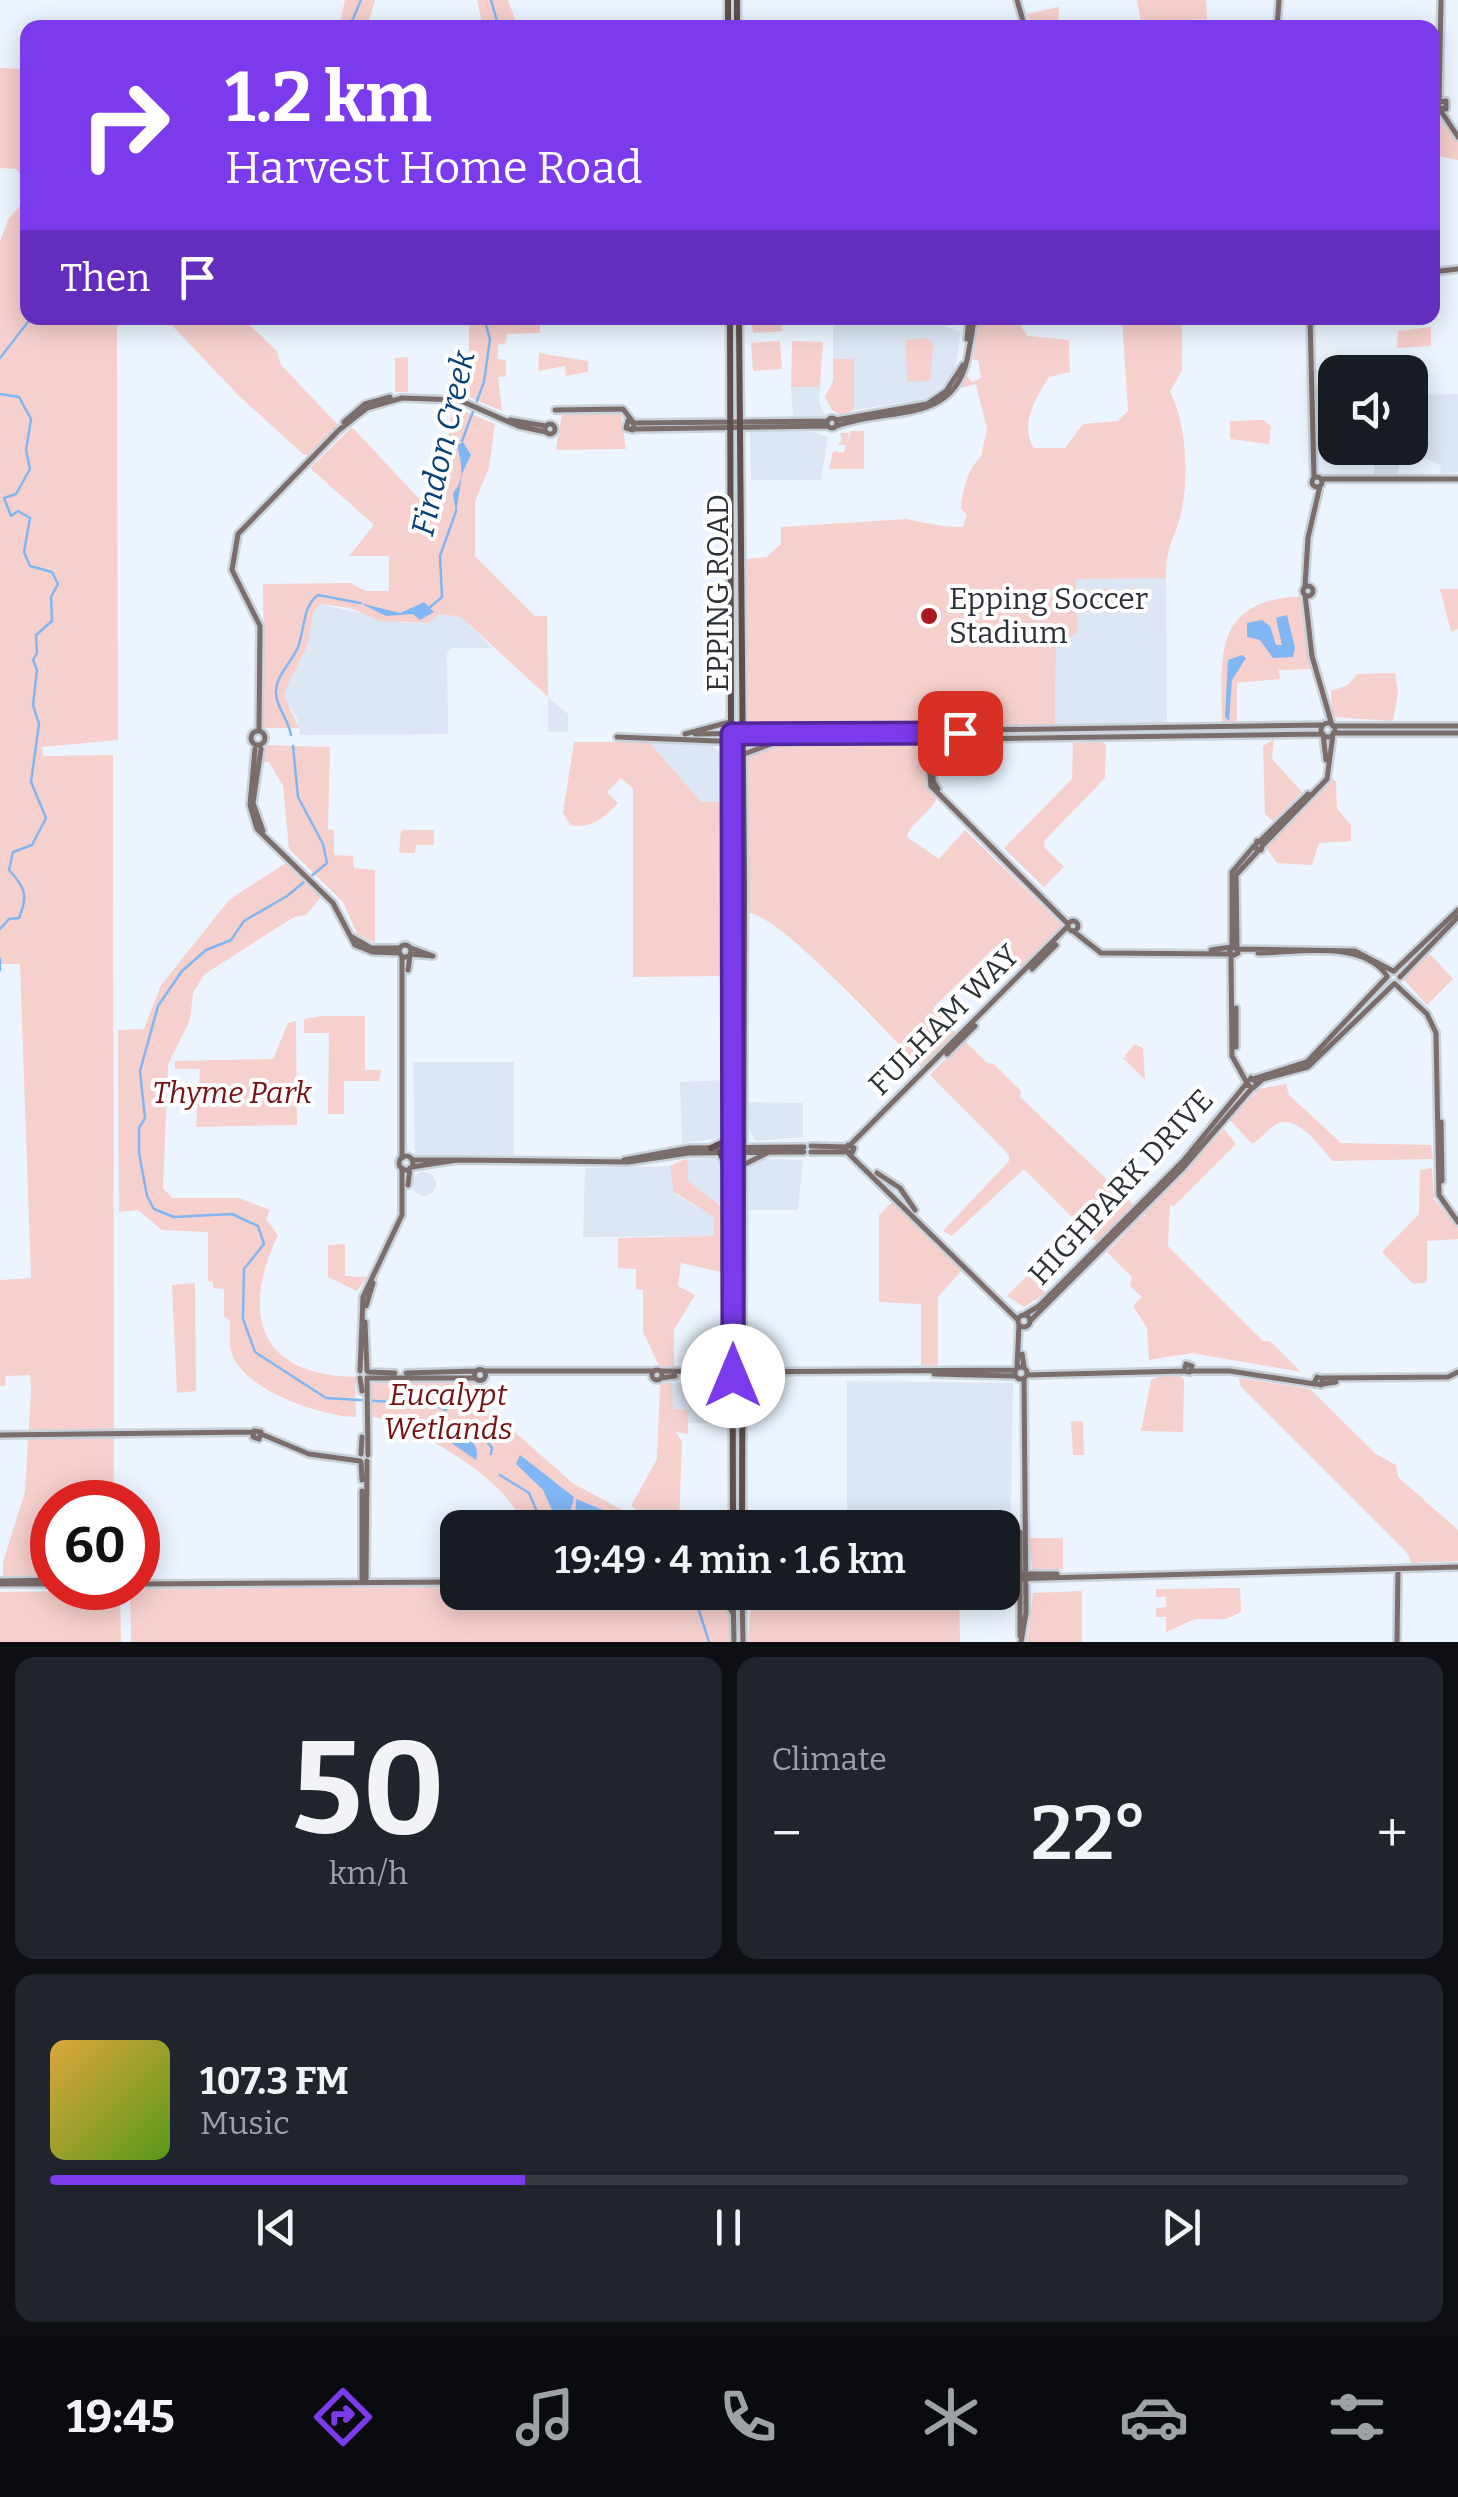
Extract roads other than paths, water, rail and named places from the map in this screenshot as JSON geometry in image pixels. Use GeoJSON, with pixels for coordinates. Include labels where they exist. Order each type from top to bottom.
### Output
{"type":"FeatureCollection","features":[{"type":"Feature","properties":{"kind":"main road","name":"EPPING ROAD"},"geometry":{"type":"LineString","coordinates":[[730,325],[742,738],[743,1165],[733,1510]]}},
{"type":"Feature","properties":{"kind":"main road","name":"EPPING ROAD"},"geometry":{"type":"LineString","coordinates":[[739,325],[739,398],[732,424],[733,1245],[741,1510]]}},
{"type":"Feature","properties":{"kind":"main road"},"geometry":{"type":"LineString","coordinates":[[711,1148],[734,1137]]}},
{"type":"Feature","properties":{"kind":"main road"},"geometry":{"type":"LineString","coordinates":[[720,1152],[729,1169],[733,1245]]}},
{"type":"Feature","properties":{"kind":"main road"},"geometry":{"type":"LineString","coordinates":[[741,1345],[754,1372]]}},
{"type":"Feature","properties":{"kind":"street"},"geometry":{"type":"LineString","coordinates":[[1441,0],[1442,105],[1458,137]]}},
{"type":"Feature","properties":{"kind":"street"},"geometry":{"type":"LineString","coordinates":[[732,424],[828,424],[918,407],[946,394],[964,361],[970,325]]}},
{"type":"Feature","properties":{"kind":"street"},"geometry":{"type":"LineString","coordinates":[[1259,845],[1327,779],[1333,729],[1309,642],[1307,576],[1318,482],[1316,422],[1309,392],[1310,325]]}},
{"type":"Feature","properties":{"kind":"street"},"geometry":{"type":"LineString","coordinates":[[259,730],[260,624],[232,570],[237,538],[339,430],[367,408],[402,398],[450,398],[502,418],[548,427],[554,412],[568,409],[623,411],[632,424],[787,425]]}},
{"type":"Feature","properties":{"kind":"street"},"geometry":{"type":"LineString","coordinates":[[739,398],[750,424]]}},
{"type":"Feature","properties":{"kind":"street"},"geometry":{"type":"LineString","coordinates":[[1318,482],[1458,479]]}},
{"type":"Feature","properties":{"kind":"street"},"geometry":{"type":"LineString","coordinates":[[1251,1082],[1236,1059],[1234,1040],[1237,870],[1324,777],[1322,734],[1328,710]]}},
{"type":"Feature","properties":{"kind":"street"},"geometry":{"type":"LineString","coordinates":[[667,736],[718,729],[732,719]]}},
{"type":"Feature","properties":{"kind":"street"},"geometry":{"type":"LineString","coordinates":[[686,734],[798,741],[1323,725],[1333,729],[1458,730]]}},
{"type":"Feature","properties":{"kind":"street"},"geometry":{"type":"LineString","coordinates":[[742,738],[1322,734],[1333,729]]}},
{"type":"Feature","properties":{"kind":"street"},"geometry":{"type":"LineString","coordinates":[[617,737],[732,737]]}},
{"type":"Feature","properties":{"kind":"street"},"geometry":{"type":"LineString","coordinates":[[930,737],[928,782],[1101,953],[1355,951],[1400,977],[1432,1016],[1441,1038],[1440,1198],[1458,1220]]}},
{"type":"Feature","properties":{"kind":"street"},"geometry":{"type":"LineString","coordinates":[[742,756],[758,746],[798,741]]}},
{"type":"Feature","properties":{"kind":"street"},"geometry":{"type":"LineString","coordinates":[[258,749],[252,818],[336,907],[354,944],[372,952],[433,954]]}},
{"type":"Feature","properties":{"kind":"street","name":"HIGHPARK DRIVE"},"geometry":{"type":"LineString","coordinates":[[1020,1642],[1023,1321],[1206,1138],[1251,1082],[1306,1062],[1390,974],[1458,913]]}},
{"type":"Feature","properties":{"kind":"street","name":"HIGHPARK DRIVE"},"geometry":{"type":"LineString","coordinates":[[1251,1082],[1308,1067],[1395,984],[1458,913]]}},
{"type":"Feature","properties":{"kind":"street","name":"FULHAM WAY"},"geometry":{"type":"LineString","coordinates":[[850,1149],[1072,926]]}},
{"type":"Feature","properties":{"kind":"street"},"geometry":{"type":"LineString","coordinates":[[405,952],[402,1158],[409,1164],[457,1160],[611,1162],[733,1150]]}},
{"type":"Feature","properties":{"kind":"street"},"geometry":{"type":"LineString","coordinates":[[364,1583],[366,1304],[406,1212],[409,1164],[405,952]]}},
{"type":"Feature","properties":{"kind":"street"},"geometry":{"type":"LineString","coordinates":[[1390,974],[1395,984],[1427,1014],[1436,1033],[1440,1165]]}},
{"type":"Feature","properties":{"kind":"street"},"geometry":{"type":"LineString","coordinates":[[743,1123],[750,1142],[758,1147]]}},
{"type":"Feature","properties":{"kind":"street"},"geometry":{"type":"LineString","coordinates":[[611,1162],[711,1148],[770,1152],[807,1149]]}},
{"type":"Feature","properties":{"kind":"street"},"geometry":{"type":"LineString","coordinates":[[743,1150],[850,1149],[900,1188],[912,1207],[1023,1321]]}},
{"type":"Feature","properties":{"kind":"street"},"geometry":{"type":"LineString","coordinates":[[743,1165],[770,1152]]}},
{"type":"Feature","properties":{"kind":"street"},"geometry":{"type":"LineString","coordinates":[[737,1374],[1188,1368],[1318,1381],[1447,1381],[1458,1374]]}},
{"type":"Feature","properties":{"kind":"street"},"geometry":{"type":"LineString","coordinates":[[365,1375],[791,1372]]}},
{"type":"Feature","properties":{"kind":"street"},"geometry":{"type":"LineString","coordinates":[[0,1435],[257,1435],[309,1454],[363,1458]]}},
{"type":"Feature","properties":{"kind":"street"},"geometry":{"type":"LineString","coordinates":[[363,1458],[364,1583]]}},
{"type":"Feature","properties":{"kind":"street"},"geometry":{"type":"LineString","coordinates":[[366,1558],[375,1582]]}},
{"type":"Feature","properties":{"kind":"street"},"geometry":{"type":"LineString","coordinates":[[1023,1576],[1458,1567]]}},
{"type":"Feature","properties":{"kind":"street"},"geometry":{"type":"LineString","coordinates":[[1398,1568],[1398,1642]]}},
{"type":"Feature","properties":{"kind":"street"},"geometry":{"type":"LineString","coordinates":[[340,1583],[362,1573]]}},
{"type":"Feature","properties":{"kind":"street"},"geometry":{"type":"LineString","coordinates":[[0,1582],[30,1582]]}},
{"type":"Feature","properties":{"kind":"street"},"geometry":{"type":"LineString","coordinates":[[160,1584],[440,1582]]}},
{"type":"Feature","properties":{"kind":"street"},"geometry":{"type":"LineString","coordinates":[[731,1610],[733,1615]]}},
{"type":"Feature","properties":{"kind":"street"},"geometry":{"type":"LineString","coordinates":[[733,1610],[734,1642]]}},
{"type":"Feature","properties":{"kind":"street"},"geometry":{"type":"LineString","coordinates":[[743,1610],[743,1642]]}},
{"type":"Feature","properties":{"kind":"water"},"geometry":{"type":"Polygon","coordinates":[[[463,442],[471,455],[462,474],[456,514],[453,493],[461,470],[457,445],[463,442]]]}},
{"type":"Feature","properties":{"kind":"water"},"geometry":{"type":"Polygon","coordinates":[[[424,602],[434,612],[420,620],[413,614],[386,616],[360,603],[400,613],[424,602]]]}},
{"type":"Feature","properties":{"kind":"water"},"geometry":{"type":"Polygon","coordinates":[[[1287,615],[1295,648],[1293,657],[1273,658],[1260,640],[1247,637],[1247,623],[1262,620],[1270,626],[1276,645],[1282,645],[1276,618],[1287,615]]]}},
{"type":"Feature","properties":{"kind":"water"},"geometry":{"type":"Polygon","coordinates":[[[1242,655],[1246,658],[1232,680],[1229,721],[1225,717],[1228,660],[1242,655]]]}},
{"type":"Feature","properties":{"kind":"water"},"geometry":{"type":"Polygon","coordinates":[[[444,1423],[473,1442],[476,1460],[438,1434],[444,1423]]]}},
{"type":"Feature","properties":{"kind":"water"},"geometry":{"type":"Polygon","coordinates":[[[520,1455],[574,1497],[571,1510],[552,1510],[543,1490],[516,1464],[520,1455]]]}},
{"type":"Feature","properties":{"kind":"water"},"geometry":{"type":"Polygon","coordinates":[[[576,1499],[603,1510],[575,1510],[576,1499]]]}},
{"type":"Feature","properties":{"kind":"waterway"},"geometry":{"type":"LineString","coordinates":[[352,20],[361,0]]}},
{"type":"Feature","properties":{"kind":"waterway","name":"Findon Creek"},"geometry":{"type":"LineString","coordinates":[[491,0],[497,20]]}},
{"type":"Feature","properties":{"kind":"waterway"},"geometry":{"type":"LineString","coordinates":[[0,358],[26,325]]}},
{"type":"Feature","properties":{"kind":"waterway","name":"Findon Creek"},"geometry":{"type":"LineString","coordinates":[[462,441],[484,382],[490,339],[486,325]]}},
{"type":"Feature","properties":{"kind":"waterway"},"geometry":{"type":"LineString","coordinates":[[0,394],[19,397],[31,419],[26,450],[30,469],[16,494],[4,498],[11,516],[18,511],[30,518],[24,552],[30,566],[52,572],[58,584],[51,597],[52,621],[36,635],[37,653],[33,660],[37,670],[33,705],[39,724],[31,782],[46,818],[32,845],[13,852],[9,870],[22,887],[24,904],[19,918],[9,919],[0,929]]}},
{"type":"Feature","properties":{"kind":"waterway","name":"Findon Creek"},"geometry":{"type":"LineString","coordinates":[[429,608],[442,597],[440,556],[456,511]]}},
{"type":"Feature","properties":{"kind":"waterway","name":"Findon Creek"},"geometry":{"type":"LineString","coordinates":[[291,735],[276,690],[298,647],[309,606],[318,595],[360,603]]}},
{"type":"Feature","properties":{"kind":"waterway","name":"Findon Creek"},"geometry":{"type":"LineString","coordinates":[[293,746],[298,797],[323,844],[327,863],[287,896],[244,921],[231,940],[206,950],[182,971],[158,1006],[140,1071],[145,1118],[139,1128],[139,1153],[147,1196],[154,1209],[174,1217],[232,1214],[258,1226],[264,1244],[244,1269],[243,1319],[255,1352],[326,1398],[393,1402],[418,1398],[446,1410]]}},
{"type":"Feature","properties":{"kind":"waterway"},"geometry":{"type":"LineString","coordinates":[[0,959],[0,970]]}},
{"type":"Feature","properties":{"kind":"waterway","name":"Findon Creek"},"geometry":{"type":"LineString","coordinates":[[471,1420],[492,1448],[491,1454]]}},
{"type":"Feature","properties":{"kind":"waterway","name":"Findon Creek"},"geometry":{"type":"LineString","coordinates":[[500,1475],[529,1493],[536,1510]]}},
{"type":"Feature","properties":{"kind":"waterway","name":"Findon Creek"},"geometry":{"type":"LineString","coordinates":[[699,1610],[709,1642]]}},
{"type":"Feature","properties":{"kind":"place","name":"Epping Soccer Stadium"},"geometry":{"type":"Point","coordinates":[929,616]}},
{"type":"Feature","properties":{"kind":"park label","name":"Thyme Park"},"geometry":{"type":"Point","coordinates":[232,1093]}},
{"type":"Feature","properties":{"kind":"park label","name":"Eucalypt Wetlands"},"geometry":{"type":"Point","coordinates":[448,1412]}}]}
